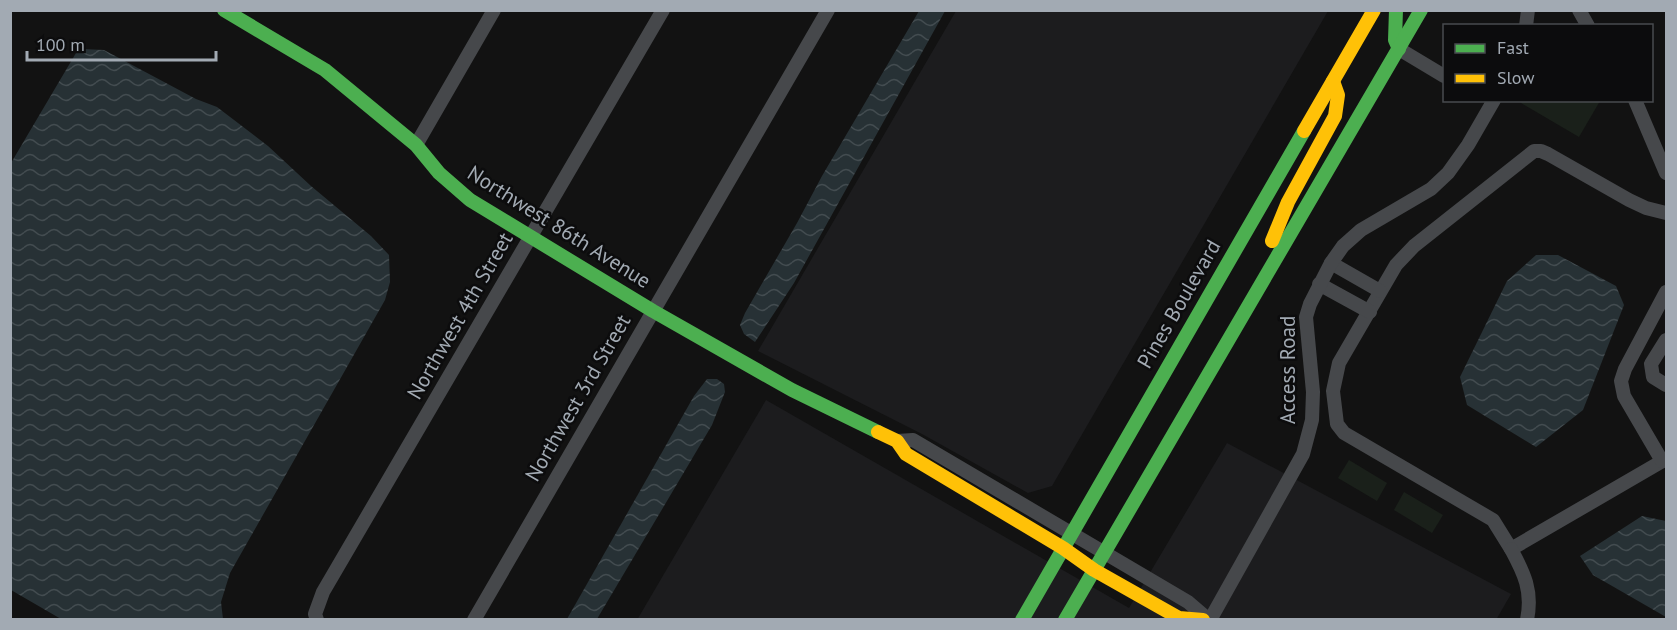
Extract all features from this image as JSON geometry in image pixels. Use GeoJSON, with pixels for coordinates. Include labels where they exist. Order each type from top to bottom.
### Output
{"type":"FeatureCollection","features":[{"type":"Feature","properties":{"kind":"main road","name":"Northwest 86th Avenue"},"geometry":{"type":"LineString","coordinates":[[224,10],[325,70],[416,145],[439,173],[470,200],[653,311],[792,390],[897,441],[906,454],[1064,548],[1094,570]]}},
{"type":"Feature","properties":{"kind":"main road","name":"Pines Boulevard"},"geometry":{"type":"LineString","coordinates":[[1022,620],[1374,10]]}},
{"type":"Feature","properties":{"kind":"main road"},"geometry":{"type":"LineString","coordinates":[[1396,10],[1395,40],[1400,49]]}},
{"type":"Feature","properties":{"kind":"main road"},"geometry":{"type":"LineString","coordinates":[[1065,620],[1421,10]]}},
{"type":"Feature","properties":{"kind":"main road"},"geometry":{"type":"LineString","coordinates":[[1261,284],[1264,259],[1280,221],[1335,116],[1338,95],[1333,81]]}},
{"type":"Feature","properties":{"kind":"main road"},"geometry":{"type":"LineString","coordinates":[[1094,570],[1179,618],[1203,620]]}},
{"type":"Feature","properties":{"kind":"street","name":"Northwest 4th Street"},"geometry":{"type":"LineString","coordinates":[[316,617],[323,592],[663,10]]}},
{"type":"Feature","properties":{"kind":"street","name":"Northwest 3rd Street"},"geometry":{"type":"LineString","coordinates":[[474,620],[828,10]]}},
{"type":"Feature","properties":{"kind":"street"},"geometry":{"type":"LineString","coordinates":[[1580,10],[1587,24]]}},
{"type":"Feature","properties":{"kind":"street"},"geometry":{"type":"LineString","coordinates":[[416,145],[490,12]]}},
{"type":"Feature","properties":{"kind":"street"},"geometry":{"type":"LineString","coordinates":[[1400,49],[1443,75]]}},
{"type":"Feature","properties":{"kind":"street","name":"Access Road"},"geometry":{"type":"LineString","coordinates":[[1209,620],[1303,454],[1312,420],[1306,317],[1319,284],[1343,246],[1361,230],[1431,189],[1448,173],[1468,145],[1490,102]]}},
{"type":"Feature","properties":{"kind":"street"},"geometry":{"type":"LineString","coordinates":[[1636,102],[1666,173]]}},
{"type":"Feature","properties":{"kind":"street"},"geometry":{"type":"LineString","coordinates":[[1527,620],[1529,596],[1527,579],[1512,549],[1493,520],[1344,433],[1337,424],[1333,391],[1339,363],[1396,265],[1414,246],[1534,151],[1548,154],[1646,208],[1666,213]]}},
{"type":"Feature","properties":{"kind":"street"},"geometry":{"type":"LineString","coordinates":[[1331,263],[1380,291]]}},
{"type":"Feature","properties":{"kind":"street"},"geometry":{"type":"LineString","coordinates":[[1319,284],[1370,312]]}},
{"type":"Feature","properties":{"kind":"street"},"geometry":{"type":"LineString","coordinates":[[1512,549],[1664,460],[1624,396],[1621,381],[1625,369],[1666,292]]}},
{"type":"Feature","properties":{"kind":"street"},"geometry":{"type":"LineString","coordinates":[[1666,340],[1651,364],[1653,377],[1666,385]]}},
{"type":"Feature","properties":{"kind":"street","name":"Northwest 86th Avenue"},"geometry":{"type":"LineString","coordinates":[[897,441],[913,440],[1071,535],[1104,552]]}},
{"type":"Feature","properties":{"kind":"street"},"geometry":{"type":"LineString","coordinates":[[1104,552],[1188,602],[1209,620]]}},
{"type":"Feature","properties":{"kind":"shaded area"},"geometry":{"type":"Polygon","coordinates":[[[956,11],[1328,11],[1052,486],[1028,493],[922,434],[758,351],[956,11]]]}},
{"type":"Feature","properties":{"kind":"shaded area"},"geometry":{"type":"Polygon","coordinates":[[[1522,102],[1599,102],[1579,137],[1522,102]]]}},
{"type":"Feature","properties":{"kind":"shaded area"},"geometry":{"type":"Polygon","coordinates":[[[766,400],[1129,608],[1227,443],[1511,594],[1496,620],[637,620],[766,400]]]}},
{"type":"Feature","properties":{"kind":"shaded area"},"geometry":{"type":"Polygon","coordinates":[[[1349,460],[1387,483],[1377,501],[1338,478],[1349,460]]]}},
{"type":"Feature","properties":{"kind":"shaded area"},"geometry":{"type":"Polygon","coordinates":[[[1404,492],[1443,515],[1432,533],[1394,510],[1404,492]]]}},
{"type":"Feature","properties":{"kind":"water"},"geometry":{"type":"Polygon","coordinates":[[[919,11],[945,11],[794,283],[755,342],[744,334],[740,325],[745,313],[919,11]]]}},
{"type":"Feature","properties":{"kind":"water"},"geometry":{"type":"Polygon","coordinates":[[[83,49],[104,50],[196,99],[217,107],[268,146],[311,186],[371,236],[389,255],[390,282],[385,300],[230,573],[221,602],[223,619],[61,619],[11,590],[11,163],[76,53],[83,49]]]}},
{"type":"Feature","properties":{"kind":"water"},"geometry":{"type":"Polygon","coordinates":[[[1536,255],[1558,255],[1616,286],[1624,305],[1583,410],[1536,447],[1467,405],[1460,377],[1507,281],[1536,255]]]}},
{"type":"Feature","properties":{"kind":"water"},"geometry":{"type":"Polygon","coordinates":[[[707,379],[717,379],[724,384],[725,392],[712,425],[597,619],[567,619],[694,396],[707,379]]]}},
{"type":"Feature","properties":{"kind":"water"},"geometry":{"type":"Polygon","coordinates":[[[1642,516],[1666,521],[1666,617],[1593,575],[1580,556],[1642,516]]]}},
{"type":"Feature","properties":{"kind":"traffic: fast"},"geometry":{"type":"LineString","coordinates":[[224,10],[325,70],[416,145],[439,173],[470,200],[653,311],[792,390],[878,432]]}},
{"type":"Feature","properties":{"kind":"traffic: fast"},"geometry":{"type":"LineString","coordinates":[[1396,10],[1395,40],[1399,49]]}},
{"type":"Feature","properties":{"kind":"traffic: fast"},"geometry":{"type":"LineString","coordinates":[[1065,620],[1421,10]]}},
{"type":"Feature","properties":{"kind":"traffic: fast"},"geometry":{"type":"LineString","coordinates":[[1022,620],[1304,131]]}},
{"type":"Feature","properties":{"kind":"traffic: slow"},"geometry":{"type":"LineString","coordinates":[[1304,131],[1374,10]]}},
{"type":"Feature","properties":{"kind":"traffic: slow"},"geometry":{"type":"LineString","coordinates":[[1272,241],[1288,202],[1335,116],[1338,95],[1333,81]]}},
{"type":"Feature","properties":{"kind":"traffic: slow"},"geometry":{"type":"LineString","coordinates":[[878,432],[897,441],[906,454],[1063,548],[1094,570],[1179,618],[1203,620]]}}]}
